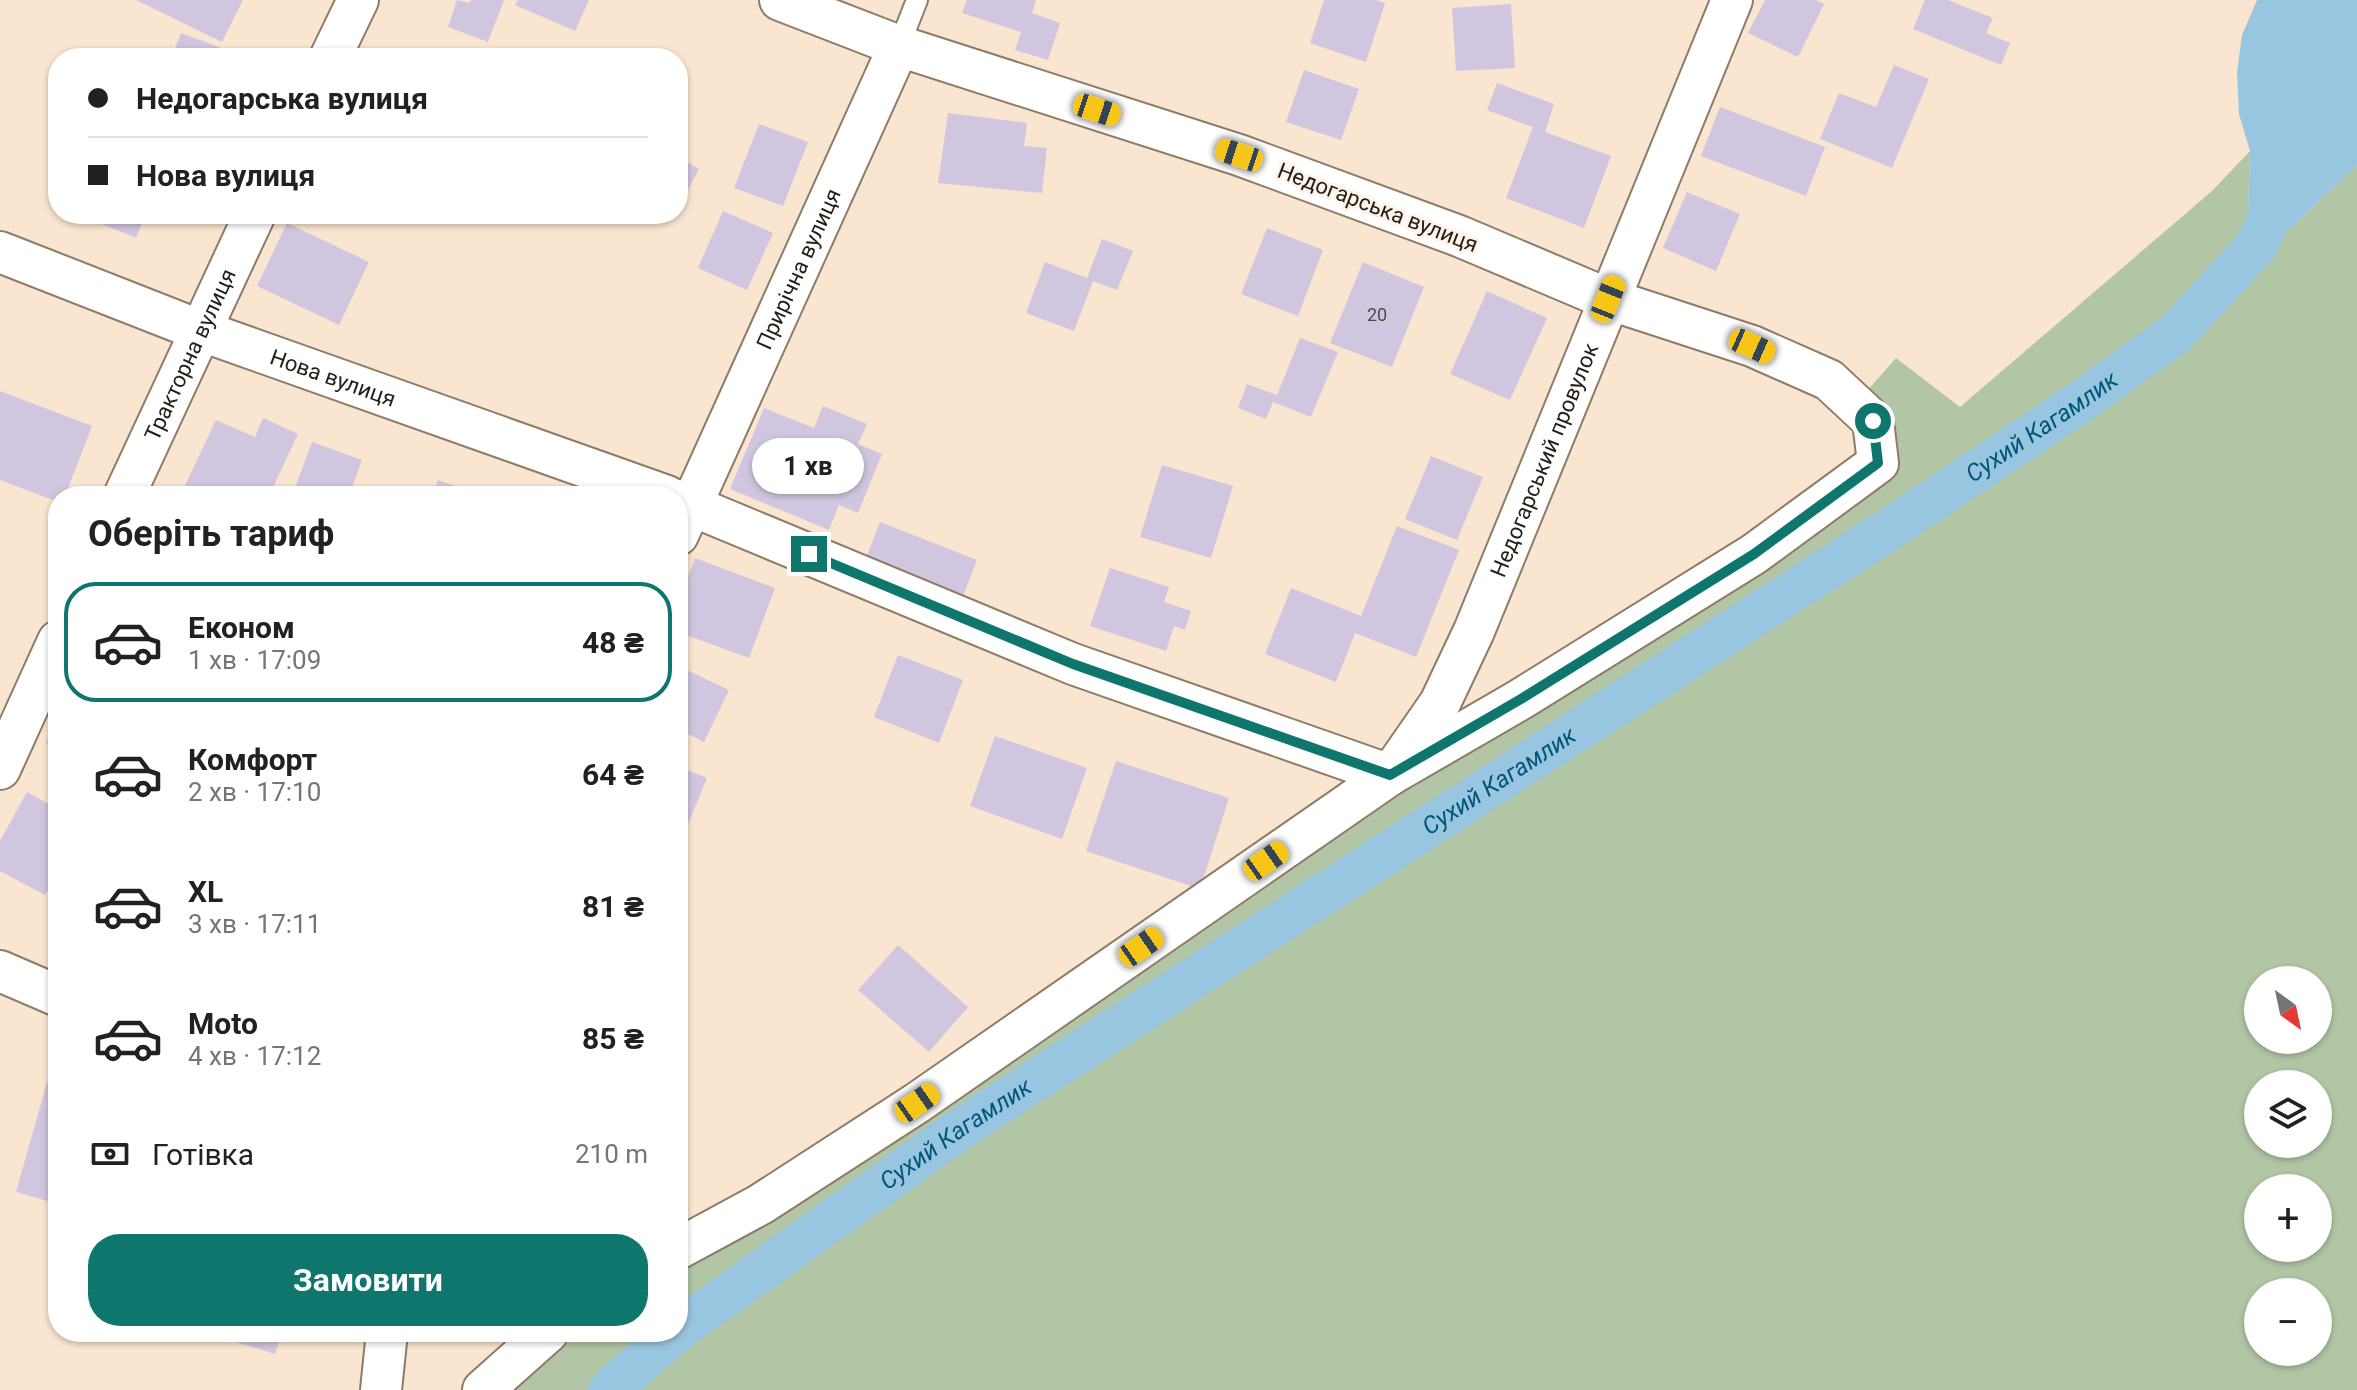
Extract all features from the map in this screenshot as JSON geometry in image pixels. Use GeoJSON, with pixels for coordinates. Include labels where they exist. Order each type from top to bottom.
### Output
{"type":"FeatureCollection","features":[{"type":"Feature","properties":{"kind":"street"},"geometry":{"type":"LineString","coordinates":[[335,48],[358,0]]}},
{"type":"Feature","properties":{"kind":"street","name":"Недогарська вулиця"},"geometry":{"type":"LineString","coordinates":[[780,0],[899,46],[1239,155],[1459,236],[1608,299],[1752,346],[1829,380],[1873,421],[1878,463],[1754,554],[1521,699],[1390,775]]}},
{"type":"Feature","properties":{"kind":"street","name":"Недогарський провулок"},"geometry":{"type":"LineString","coordinates":[[1390,775],[1440,703],[1467,645],[1732,0]]}},
{"type":"Feature","properties":{"kind":"street","name":"Прирічна вулиця"},"geometry":{"type":"LineString","coordinates":[[688,490],[899,46]]}},
{"type":"Feature","properties":{"kind":"street","name":"Тракторна вулиця"},"geometry":{"type":"LineString","coordinates":[[129,486],[250,224]]}},
{"type":"Feature","properties":{"kind":"street","name":"Нова вулиця"},"geometry":{"type":"LineString","coordinates":[[0,252],[199,330],[617,486]]}},
{"type":"Feature","properties":{"kind":"street","name":"Нова вулиця"},"geometry":{"type":"LineString","coordinates":[[688,513],[1073,664],[1390,775]]}},
{"type":"Feature","properties":{"kind":"street"},"geometry":{"type":"LineString","coordinates":[[0,769],[48,663]]}},
{"type":"Feature","properties":{"kind":"street"},"geometry":{"type":"LineString","coordinates":[[688,1244],[761,1204],[917,1103],[1390,775]]}},
{"type":"Feature","properties":{"kind":"street"},"geometry":{"type":"LineString","coordinates":[[0,971],[48,992]]}},
{"type":"Feature","properties":{"kind":"street"},"geometry":{"type":"LineString","coordinates":[[381,1390],[386,1342]]}},
{"type":"Feature","properties":{"kind":"street"},"geometry":{"type":"LineString","coordinates":[[483,1390],[537,1342]]}},
{"type":"Feature","properties":{"kind":"lane","name":"Прирічна вулиця"},"geometry":{"type":"LineString","coordinates":[[899,46],[917,0]]}},
{"type":"Feature","properties":{"kind":"green space"},"geometry":{"type":"Polygon","coordinates":[[[2250,151],[2248,211],[2290,229],[2357,165],[2357,1390],[506,1390],[569,1342],[688,1342],[688,1265],[734,1240],[1202,920],[1615,658],[1897,469],[1891,432],[1867,391],[1896,358],[1960,407],[2212,191],[2250,151]]]}},
{"type":"Feature","properties":{"kind":"water"},"geometry":{"type":"Polygon","coordinates":[[[2257,0],[2357,0],[2357,165],[2290,229],[2262,240],[2255,233],[2248,211],[2250,151],[2239,114],[2237,73],[2242,35],[2257,0]]]}},
{"type":"Feature","properties":{"kind":"building"},"geometry":{"type":"Polygon","coordinates":[[[136,0],[243,0],[222,42],[136,0]]]}},
{"type":"Feature","properties":{"kind":"building"},"geometry":{"type":"Polygon","coordinates":[[[457,0],[470,3],[471,0],[504,0],[488,42],[448,27],[457,0]]]}},
{"type":"Feature","properties":{"kind":"building"},"geometry":{"type":"Polygon","coordinates":[[[518,0],[589,0],[575,31],[515,5],[518,0]]]}},
{"type":"Feature","properties":{"kind":"building"},"geometry":{"type":"Polygon","coordinates":[[[967,0],[1036,0],[1032,13],[1060,23],[1048,60],[1015,50],[1021,32],[962,13],[967,0]]]}},
{"type":"Feature","properties":{"kind":"building"},"geometry":{"type":"Polygon","coordinates":[[[1324,0],[1376,0],[1385,3],[1366,62],[1310,43],[1324,0]]]}},
{"type":"Feature","properties":{"kind":"building"},"geometry":{"type":"Polygon","coordinates":[[[1765,0],[1816,0],[1824,4],[1798,57],[1748,33],[1765,0]]]}},
{"type":"Feature","properties":{"kind":"building"},"geometry":{"type":"Polygon","coordinates":[[[1925,0],[1948,0],[1993,18],[1986,33],[2010,43],[2001,65],[1913,29],[1925,0]]]}},
{"type":"Feature","properties":{"kind":"building"},"geometry":{"type":"Polygon","coordinates":[[[1511,4],[1515,68],[1456,71],[1452,8],[1511,4]]]}},
{"type":"Feature","properties":{"kind":"building"},"geometry":{"type":"Polygon","coordinates":[[[181,33],[221,48],[175,48],[181,33]]]}},
{"type":"Feature","properties":{"kind":"building"},"geometry":{"type":"Polygon","coordinates":[[[1894,65],[1929,79],[1892,168],[1820,139],[1839,93],[1876,107],[1894,65]]]}},
{"type":"Feature","properties":{"kind":"building"},"geometry":{"type":"Polygon","coordinates":[[[1304,70],[1359,89],[1341,140],[1286,122],[1304,70]]]}},
{"type":"Feature","properties":{"kind":"building"},"geometry":{"type":"Polygon","coordinates":[[[1497,83],[1554,104],[1545,132],[1611,156],[1584,228],[1506,198],[1533,127],[1487,110],[1497,83]]]}},
{"type":"Feature","properties":{"kind":"building"},"geometry":{"type":"Polygon","coordinates":[[[1720,107],[1825,147],[1806,196],[1701,156],[1720,107]]]}},
{"type":"Feature","properties":{"kind":"building"},"geometry":{"type":"Polygon","coordinates":[[[948,113],[1027,123],[1024,146],[1047,148],[1042,193],[938,183],[948,113]]]}},
{"type":"Feature","properties":{"kind":"building"},"geometry":{"type":"Polygon","coordinates":[[[759,124],[808,142],[783,206],[734,188],[759,124]]]}},
{"type":"Feature","properties":{"kind":"building"},"geometry":{"type":"Polygon","coordinates":[[[688,163],[699,169],[688,189],[688,163]]]}},
{"type":"Feature","properties":{"kind":"building"},"geometry":{"type":"Polygon","coordinates":[[[1687,192],[1740,214],[1716,271],[1663,248],[1687,192]]]}},
{"type":"Feature","properties":{"kind":"building"},"geometry":{"type":"Polygon","coordinates":[[[723,211],[773,233],[747,290],[698,268],[723,211]]]}},
{"type":"Feature","properties":{"kind":"building"},"geometry":{"type":"Polygon","coordinates":[[[102,224],[142,224],[136,238],[102,224]]]}},
{"type":"Feature","properties":{"kind":"building"},"geometry":{"type":"Polygon","coordinates":[[[287,224],[369,262],[339,325],[257,286],[287,224]]]}},
{"type":"Feature","properties":{"kind":"building"},"geometry":{"type":"Polygon","coordinates":[[[1267,228],[1323,250],[1298,316],[1241,294],[1267,228]]]}},
{"type":"Feature","properties":{"kind":"building"},"geometry":{"type":"Polygon","coordinates":[[[1102,239],[1133,251],[1117,290],[1093,281],[1074,331],[1026,313],[1045,262],[1087,278],[1102,239]]]}},
{"type":"Feature","properties":{"kind":"building"},"geometry":{"type":"Polygon","coordinates":[[[1363,262],[1424,287],[1392,367],[1330,343],[1363,262]]]}},
{"type":"Feature","properties":{"kind":"building"},"geometry":{"type":"Polygon","coordinates":[[[1487,291],[1547,318],[1510,400],[1450,374],[1487,291]]]}},
{"type":"Feature","properties":{"kind":"building"},"geometry":{"type":"Polygon","coordinates":[[[1300,338],[1338,352],[1311,417],[1273,402],[1266,419],[1238,408],[1247,384],[1277,395],[1300,338]]]}},
{"type":"Feature","properties":{"kind":"building"},"geometry":{"type":"Polygon","coordinates":[[[0,391],[92,426],[69,486],[48,486],[48,498],[0,480],[0,391]]]}},
{"type":"Feature","properties":{"kind":"building"},"geometry":{"type":"Polygon","coordinates":[[[823,406],[867,424],[858,444],[882,454],[858,513],[839,505],[829,530],[730,489],[764,408],[814,428],[823,406]]]}},
{"type":"Feature","properties":{"kind":"building"},"geometry":{"type":"Polygon","coordinates":[[[263,418],[298,434],[274,486],[185,486],[216,420],[255,437],[263,418]]]}},
{"type":"Feature","properties":{"kind":"building"},"geometry":{"type":"Polygon","coordinates":[[[312,442],[362,460],[353,486],[296,486],[312,442]]]}},
{"type":"Feature","properties":{"kind":"building"},"geometry":{"type":"Polygon","coordinates":[[[1431,456],[1483,477],[1457,540],[1405,519],[1431,456]]]}},
{"type":"Feature","properties":{"kind":"building"},"geometry":{"type":"Polygon","coordinates":[[[1162,465],[1233,486],[1211,558],[1140,537],[1162,465]]]}},
{"type":"Feature","properties":{"kind":"building"},"geometry":{"type":"Polygon","coordinates":[[[438,480],[454,486],[436,486],[438,480]]]}},
{"type":"Feature","properties":{"kind":"building"},"geometry":{"type":"Polygon","coordinates":[[[880,522],[977,560],[963,596],[866,558],[880,522]]]}},
{"type":"Feature","properties":{"kind":"building"},"geometry":{"type":"Polygon","coordinates":[[[1397,526],[1459,550],[1416,657],[1355,633],[1336,682],[1265,654],[1291,588],[1361,616],[1397,526]]]}},
{"type":"Feature","properties":{"kind":"building"},"geometry":{"type":"Polygon","coordinates":[[[695,558],[775,588],[749,658],[688,636],[688,577],[695,558]]]}},
{"type":"Feature","properties":{"kind":"building"},"geometry":{"type":"Polygon","coordinates":[[[1110,568],[1169,587],[1164,602],[1191,611],[1185,630],[1174,626],[1166,651],[1090,626],[1110,568]]]}},
{"type":"Feature","properties":{"kind":"building"},"geometry":{"type":"Polygon","coordinates":[[[898,655],[963,680],[939,743],[874,717],[898,655]]]}},
{"type":"Feature","properties":{"kind":"building"},"geometry":{"type":"Polygon","coordinates":[[[688,671],[729,690],[704,742],[688,734],[688,671]]]}},
{"type":"Feature","properties":{"kind":"building"},"geometry":{"type":"Polygon","coordinates":[[[995,736],[1087,768],[1062,839],[970,806],[995,736]]]}},
{"type":"Feature","properties":{"kind":"building"},"geometry":{"type":"Polygon","coordinates":[[[1116,761],[1229,798],[1200,889],[1086,851],[1116,761]]]}},
{"type":"Feature","properties":{"kind":"building"},"geometry":{"type":"Polygon","coordinates":[[[688,770],[707,778],[688,824],[688,770]]]}},
{"type":"Feature","properties":{"kind":"building"},"geometry":{"type":"Polygon","coordinates":[[[27,792],[48,804],[48,889],[45,895],[0,871],[0,841],[27,792]]]}},
{"type":"Feature","properties":{"kind":"building"},"geometry":{"type":"Polygon","coordinates":[[[898,945],[968,1007],[929,1052],[858,990],[898,945]]]}},
{"type":"Feature","properties":{"kind":"building"},"geometry":{"type":"Polygon","coordinates":[[[47,1082],[48,1082],[48,1201],[16,1192],[47,1082]]]}},
{"type":"Feature","properties":{"kind":"building"},"geometry":{"type":"Polygon","coordinates":[[[236,1342],[279,1342],[275,1354],[236,1342]]]}},
{"type":"Feature","properties":{"kind":"waterway","name":"Сухий Кагамлик"},"geometry":{"type":"LineString","coordinates":[[688,1323],[960,1129],[1897,524],[2083,400],[2176,333],[2257,245],[2280,195]]}},
{"type":"Feature","properties":{"kind":"waterway","name":"Сухий Кагамлик"},"geometry":{"type":"LineString","coordinates":[[609,1390],[664,1342]]}},
{"type":"Feature","properties":{"kind":"route"},"geometry":{"type":"LineString","coordinates":[[809,554],[1073,664],[1390,775],[1521,699],[1754,554],[1878,463],[1873,421]]}}]}
